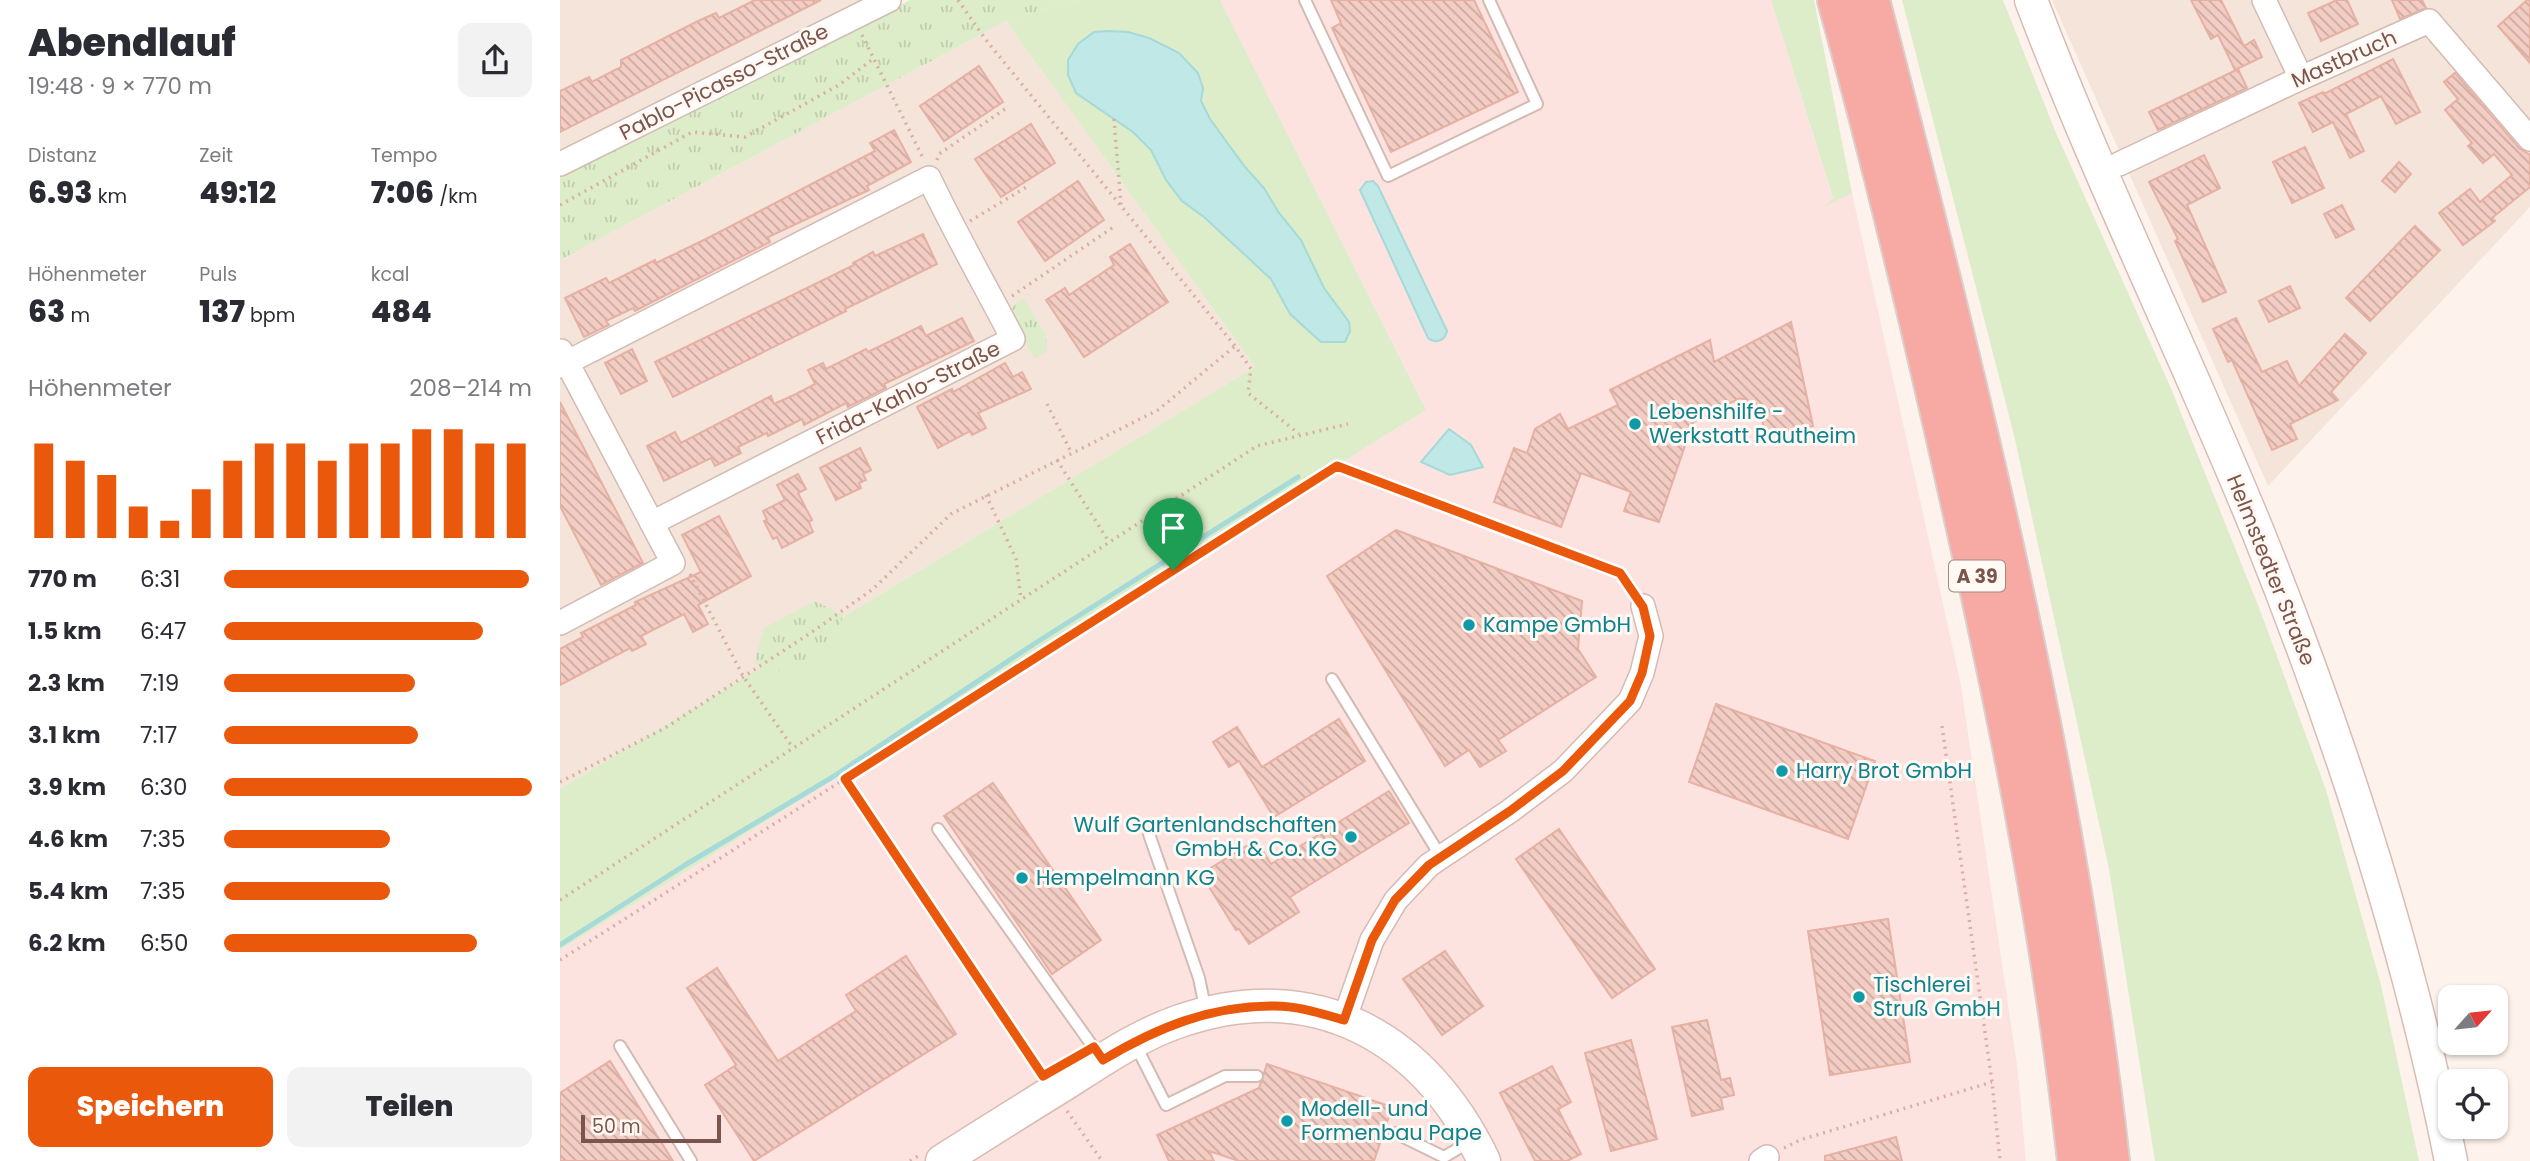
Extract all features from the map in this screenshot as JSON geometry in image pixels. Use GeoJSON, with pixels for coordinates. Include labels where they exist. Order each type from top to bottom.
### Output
{"type":"FeatureCollection","features":[{"type":"Feature","properties":{"kind":"highway","name":"A 39"},"geometry":{"type":"LineString","coordinates":[[1837,0],[1863,92],[1945,431],[2018,772],[2049,940],[2077,1161]]}},
{"type":"Feature","properties":{"kind":"highway","name":"A 39"},"geometry":{"type":"LineString","coordinates":[[1870,0],[1925,211],[1979,437],[2048,753],[2080,934],[2110,1161]]}},
{"type":"Feature","properties":{"kind":"street","name":"Pablo-Picasso-Straße"},"geometry":{"type":"LineString","coordinates":[[560,164],[889,0]]}},
{"type":"Feature","properties":{"kind":"street","name":"Helmstedter Straße"},"geometry":{"type":"LineString","coordinates":[[2031,0],[2080,124],[2201,396],[2257,531],[2340,748],[2400,946],[2426,1044],[2451,1161]]}},
{"type":"Feature","properties":{"kind":"street"},"geometry":{"type":"LineString","coordinates":[[2264,0],[2301,78]]}},
{"type":"Feature","properties":{"kind":"street","name":"Mastbruch"},"geometry":{"type":"LineString","coordinates":[[2119,164],[2429,21],[2530,139]]}},
{"type":"Feature","properties":{"kind":"street"},"geometry":{"type":"LineString","coordinates":[[560,622],[673,563],[562,360],[929,178]]}},
{"type":"Feature","properties":{"kind":"street","name":"Frida-Kahlo-Straße"},"geometry":{"type":"LineString","coordinates":[[652,523],[1013,339],[954,231],[929,178]]}},
{"type":"Feature","properties":{"kind":"street"},"geometry":{"type":"LineString","coordinates":[[1344,1020],[1372,940],[1395,900],[1429,865],[1510,811],[1563,771],[1630,701],[1642,673],[1650,636],[1643,607]]}},
{"type":"Feature","properties":{"kind":"street"},"geometry":{"type":"LineString","coordinates":[[946,1156],[1133,1042],[1181,1020],[1244,1007],[1277,1006],[1309,1010],[1344,1020],[1373,1033],[1412,1060],[1436,1086],[1479,1150]]}},
{"type":"Feature","properties":{"kind":"lane"},"geometry":{"type":"LineString","coordinates":[[1305,0],[1388,176],[1537,104],[1489,0]]}},
{"type":"Feature","properties":{"kind":"lane"},"geometry":{"type":"LineString","coordinates":[[1332,679],[1441,857]]}},
{"type":"Feature","properties":{"kind":"lane"},"geometry":{"type":"LineString","coordinates":[[938,829],[1103,1060]]}},
{"type":"Feature","properties":{"kind":"lane"},"geometry":{"type":"LineString","coordinates":[[1149,834],[1199,978],[1206,1014]]}},
{"type":"Feature","properties":{"kind":"lane"},"geometry":{"type":"LineString","coordinates":[[1133,1042],[1166,1105],[1225,1076],[1256,1076]]}},
{"type":"Feature","properties":{"kind":"lane"},"geometry":{"type":"LineString","coordinates":[[620,1046],[691,1161]]}},
{"type":"Feature","properties":{"kind":"lane"},"geometry":{"type":"LineString","coordinates":[[1395,1133],[1444,1157],[1479,1150]]}},
{"type":"Feature","properties":{"kind":"path"},"geometry":{"type":"LineString","coordinates":[[958,0],[986,40],[1235,346],[1251,369],[1248,393],[1300,435]]}},
{"type":"Feature","properties":{"kind":"path"},"geometry":{"type":"LineString","coordinates":[[853,18],[926,163],[929,178]]}},
{"type":"Feature","properties":{"kind":"path"},"geometry":{"type":"LineString","coordinates":[[560,205],[692,132],[745,137],[839,85],[873,59]]}},
{"type":"Feature","properties":{"kind":"path"},"geometry":{"type":"LineString","coordinates":[[929,178],[939,154],[1008,107]]}},
{"type":"Feature","properties":{"kind":"path"},"geometry":{"type":"LineString","coordinates":[[1114,119],[1122,207]]}},
{"type":"Feature","properties":{"kind":"path"},"geometry":{"type":"LineString","coordinates":[[954,231],[1030,185]]}},
{"type":"Feature","properties":{"kind":"path"},"geometry":{"type":"LineString","coordinates":[[1007,299],[1115,226]]}},
{"type":"Feature","properties":{"kind":"path"},"geometry":{"type":"LineString","coordinates":[[560,782],[665,728],[812,632],[873,589],[951,514],[1157,410],[1235,346]]}},
{"type":"Feature","properties":{"kind":"path"},"geometry":{"type":"LineString","coordinates":[[1047,404],[1072,453]]}},
{"type":"Feature","properties":{"kind":"path"},"geometry":{"type":"LineString","coordinates":[[560,900],[1256,446],[1348,424]]}},
{"type":"Feature","properties":{"kind":"path"},"geometry":{"type":"LineString","coordinates":[[1056,460],[1110,542]]}},
{"type":"Feature","properties":{"kind":"path"},"geometry":{"type":"LineString","coordinates":[[560,960],[1337,466],[1620,573],[1643,607]]}},
{"type":"Feature","properties":{"kind":"path"},"geometry":{"type":"LineString","coordinates":[[986,495],[1016,559],[1021,600]]}},
{"type":"Feature","properties":{"kind":"path"},"geometry":{"type":"LineString","coordinates":[[673,563],[685,565],[743,676],[793,748]]}},
{"type":"Feature","properties":{"kind":"path"},"geometry":{"type":"LineString","coordinates":[[1942,726],[1992,1082],[2000,1161]]}},
{"type":"Feature","properties":{"kind":"path"},"geometry":{"type":"LineString","coordinates":[[845,779],[1102,1161]]}},
{"type":"Feature","properties":{"kind":"path"},"geometry":{"type":"LineString","coordinates":[[1764,1159],[1800,1140],[1992,1082]]}},
{"type":"Feature","properties":{"kind":"path"},"geometry":{"type":"LineString","coordinates":[[910,1161],[946,1156]]}},
{"type":"Feature","properties":{"kind":"shaded area"},"geometry":{"type":"Polygon","coordinates":[[[560,0],[863,0],[560,150],[560,0]]]}},
{"type":"Feature","properties":{"kind":"shaded area"},"geometry":{"type":"Polygon","coordinates":[[[1220,0],[1771,0],[1833,199],[1827,205],[1852,193],[1961,685],[2018,1072],[2026,1161],[560,1161],[560,950],[1426,410],[1220,0]]]}},
{"type":"Feature","properties":{"kind":"shaded area"},"geometry":{"type":"Polygon","coordinates":[[[2052,0],[2530,0],[2530,207],[2268,486],[2052,0]]]}},
{"type":"Feature","properties":{"kind":"shaded area"},"geometry":{"type":"Polygon","coordinates":[[[1006,21],[1255,367],[560,789],[560,260],[1006,21]]]}},
{"type":"Feature","properties":{"kind":"green space"},"geometry":{"type":"Polygon","coordinates":[[[910,0],[1078,0],[1006,21],[560,260],[560,177],[910,0]]]}},
{"type":"Feature","properties":{"kind":"green space"},"geometry":{"type":"Polygon","coordinates":[[[1078,0],[1220,0],[1426,410],[560,950],[560,789],[1255,367],[1006,21],[1078,0]],[[1203,88],[1075,93],[1133,132],[1151,150],[1166,180],[1182,201],[1204,217],[1271,279],[1290,314],[1349,322],[1324,288],[1301,240],[1210,119],[1201,101],[1203,88]]]}},
{"type":"Feature","properties":{"kind":"green space"},"geometry":{"type":"Polygon","coordinates":[[[1771,0],[1814,0],[1852,193],[1824,207],[1833,198],[1771,0]]]}},
{"type":"Feature","properties":{"kind":"green space"},"geometry":{"type":"Polygon","coordinates":[[[1902,0],[2003,0],[2056,133],[2170,386],[2260,610],[2326,790],[2381,985],[2419,1161],[2155,1161],[2109,869],[2014,435],[1902,0]]]}},
{"type":"Feature","properties":{"kind":"green space"},"geometry":{"type":"Polygon","coordinates":[[[1023,298],[1046,335],[1047,352],[1034,358],[1008,311],[1023,298]]]}},
{"type":"Feature","properties":{"kind":"green space"},"geometry":{"type":"Polygon","coordinates":[[[815,601],[843,615],[834,644],[783,672],[754,663],[764,628],[815,601]]]}},
{"type":"Feature","properties":{"kind":"water"},"geometry":{"type":"Polygon","coordinates":[[[1094,32],[1128,32],[1149,38],[1179,53],[1198,73],[1203,88],[1201,101],[1210,119],[1301,240],[1324,288],[1349,322],[1350,331],[1345,342],[1321,342],[1290,314],[1271,279],[1204,217],[1182,201],[1166,180],[1151,150],[1133,132],[1076,93],[1068,75],[1068,60],[1078,44],[1094,32]]]}},
{"type":"Feature","properties":{"kind":"water"},"geometry":{"type":"Polygon","coordinates":[[[1373,181],[1378,186],[1447,331],[1439,340],[1428,338],[1360,190],[1366,182],[1373,181]]]}},
{"type":"Feature","properties":{"kind":"water"},"geometry":{"type":"Polygon","coordinates":[[[1449,429],[1471,445],[1483,467],[1450,475],[1421,462],[1449,429]]]}},
{"type":"Feature","properties":{"kind":"building"},"geometry":{"type":"Polygon","coordinates":[[[755,0],[821,0],[560,132],[560,91],[589,77],[592,82],[621,67],[621,60],[698,21],[716,13],[719,18],[755,0]]]}},
{"type":"Feature","properties":{"kind":"building"},"geometry":{"type":"Polygon","coordinates":[[[1331,0],[1474,0],[1518,92],[1391,152],[1332,28],[1341,23],[1331,0]]]}},
{"type":"Feature","properties":{"kind":"building"},"geometry":{"type":"Polygon","coordinates":[[[2191,0],[2221,0],[2244,46],[2254,40],[2262,57],[2235,70],[2218,35],[2211,39],[2191,0]]]}},
{"type":"Feature","properties":{"kind":"building"},"geometry":{"type":"Polygon","coordinates":[[[2337,0],[2347,0],[2358,24],[2321,41],[2308,13],[2337,0]]]}},
{"type":"Feature","properties":{"kind":"building"},"geometry":{"type":"Polygon","coordinates":[[[2392,0],[2422,0],[2426,8],[2400,19],[2392,0]]]}},
{"type":"Feature","properties":{"kind":"building"},"geometry":{"type":"Polygon","coordinates":[[[2530,0],[2530,63],[2498,26],[2530,0]]]}},
{"type":"Feature","properties":{"kind":"building"},"geometry":{"type":"Polygon","coordinates":[[[2393,59],[2420,112],[2396,124],[2381,96],[2346,114],[2364,151],[2350,158],[2333,122],[2313,132],[2299,103],[2323,92],[2324,94],[2393,59]]]}},
{"type":"Feature","properties":{"kind":"building"},"geometry":{"type":"Polygon","coordinates":[[[979,66],[1003,102],[944,141],[920,106],[979,66]]]}},
{"type":"Feature","properties":{"kind":"building"},"geometry":{"type":"Polygon","coordinates":[[[2238,69],[2247,88],[2158,130],[2149,112],[2238,69]]]}},
{"type":"Feature","properties":{"kind":"building"},"geometry":{"type":"Polygon","coordinates":[[[2455,73],[2519,148],[2530,155],[2530,187],[2492,218],[2495,221],[2463,245],[2439,213],[2470,189],[2480,202],[2512,175],[2494,154],[2483,163],[2468,146],[2472,143],[2445,110],[2458,99],[2444,82],[2455,73]]]}},
{"type":"Feature","properties":{"kind":"building"},"geometry":{"type":"Polygon","coordinates":[[[1031,124],[1055,163],[1001,197],[975,159],[1031,124]]]}},
{"type":"Feature","properties":{"kind":"building"},"geometry":{"type":"Polygon","coordinates":[[[894,130],[911,162],[867,186],[869,190],[768,237],[770,242],[635,311],[633,308],[606,321],[609,325],[584,337],[565,298],[606,278],[609,283],[706,239],[875,151],[870,143],[894,130]]]}},
{"type":"Feature","properties":{"kind":"building"},"geometry":{"type":"Polygon","coordinates":[[[2305,147],[2324,188],[2292,203],[2273,162],[2305,147]]]}},
{"type":"Feature","properties":{"kind":"building"},"geometry":{"type":"Polygon","coordinates":[[[2204,155],[2220,188],[2187,205],[2226,292],[2203,302],[2175,241],[2178,239],[2149,182],[2204,155]]]}},
{"type":"Feature","properties":{"kind":"building"},"geometry":{"type":"Polygon","coordinates":[[[2399,162],[2411,174],[2395,192],[2382,181],[2399,162]]]}},
{"type":"Feature","properties":{"kind":"building"},"geometry":{"type":"Polygon","coordinates":[[[1078,181],[1104,220],[1045,261],[1018,222],[1078,181]]]}},
{"type":"Feature","properties":{"kind":"building"},"geometry":{"type":"Polygon","coordinates":[[[2342,205],[2354,229],[2336,238],[2324,214],[2342,205]]]}},
{"type":"Feature","properties":{"kind":"building"},"geometry":{"type":"Polygon","coordinates":[[[2415,226],[2440,250],[2370,321],[2346,298],[2415,226]]]}},
{"type":"Feature","properties":{"kind":"building"},"geometry":{"type":"Polygon","coordinates":[[[923,234],[937,264],[673,397],[655,362],[854,265],[853,263],[873,252],[875,256],[923,234]]]}},
{"type":"Feature","properties":{"kind":"building"},"geometry":{"type":"Polygon","coordinates":[[[1130,244],[1168,302],[1084,357],[1046,300],[1065,288],[1069,295],[1114,265],[1110,257],[1130,244]]]}},
{"type":"Feature","properties":{"kind":"building"},"geometry":{"type":"Polygon","coordinates":[[[2290,286],[2300,308],[2269,322],[2259,301],[2290,286]]]}},
{"type":"Feature","properties":{"kind":"building"},"geometry":{"type":"Polygon","coordinates":[[[962,318],[974,341],[884,384],[886,388],[848,407],[846,403],[804,425],[802,419],[768,436],[767,433],[738,447],[741,453],[715,466],[711,458],[664,481],[647,446],[675,432],[681,443],[771,396],[774,404],[796,394],[815,384],[808,370],[823,363],[826,369],[921,326],[926,336],[962,318]]]}},
{"type":"Feature","properties":{"kind":"building"},"geometry":{"type":"Polygon","coordinates":[[[2236,318],[2262,372],[2287,361],[2299,386],[2345,334],[2366,353],[2331,392],[2338,400],[2290,424],[2297,439],[2272,450],[2232,360],[2228,362],[2213,329],[2236,318]]]}},
{"type":"Feature","properties":{"kind":"building","name":"Lebenshilfe - Werkstatt Rautheim"},"geometry":{"type":"Polygon","coordinates":[[[1791,322],[1813,426],[1766,435],[1758,405],[1740,398],[1693,422],[1659,522],[1624,511],[1631,492],[1581,473],[1561,527],[1494,502],[1514,448],[1527,453],[1535,429],[1560,414],[1568,429],[1618,405],[1610,390],[1710,340],[1714,362],[1791,322]]]}},
{"type":"Feature","properties":{"kind":"building"},"geometry":{"type":"Polygon","coordinates":[[[632,349],[647,381],[621,394],[605,363],[632,349]]]}},
{"type":"Feature","properties":{"kind":"building"},"geometry":{"type":"Polygon","coordinates":[[[1005,363],[1013,377],[1022,372],[1031,389],[978,413],[986,428],[972,435],[970,431],[938,448],[917,407],[952,389],[953,392],[1005,363]]]}},
{"type":"Feature","properties":{"kind":"building"},"geometry":{"type":"Polygon","coordinates":[[[560,402],[643,563],[601,585],[560,506],[560,402]]]}},
{"type":"Feature","properties":{"kind":"building"},"geometry":{"type":"Polygon","coordinates":[[[860,448],[871,470],[863,474],[866,480],[859,483],[861,488],[836,500],[820,468],[860,448]]]}},
{"type":"Feature","properties":{"kind":"building"},"geometry":{"type":"Polygon","coordinates":[[[798,474],[806,489],[798,493],[812,520],[809,522],[813,532],[782,548],[777,537],[773,539],[764,521],[767,520],[763,511],[785,500],[777,485],[798,474]]]}},
{"type":"Feature","properties":{"kind":"building"},"geometry":{"type":"Polygon","coordinates":[[[719,516],[751,576],[698,605],[708,624],[693,632],[684,614],[641,636],[646,644],[632,651],[630,648],[560,685],[560,649],[583,637],[581,633],[636,605],[635,602],[701,572],[682,535],[719,516]]]}},
{"type":"Feature","properties":{"kind":"building","name":"Kampe GmbH"},"geometry":{"type":"Polygon","coordinates":[[[1396,530],[1582,601],[1578,649],[1596,677],[1498,740],[1506,751],[1480,767],[1469,750],[1445,766],[1327,576],[1396,530]]]}},
{"type":"Feature","properties":{"kind":"building","name":"Harry Brot GmbH"},"geometry":{"type":"Polygon","coordinates":[[[1716,704],[1875,761],[1848,839],[1689,782],[1716,704]]]}},
{"type":"Feature","properties":{"kind":"building"},"geometry":{"type":"Polygon","coordinates":[[[1339,719],[1365,761],[1274,817],[1239,761],[1229,767],[1213,742],[1237,727],[1262,767],[1339,719]]]}},
{"type":"Feature","properties":{"kind":"building","name":"Hempelmann KG"},"geometry":{"type":"Polygon","coordinates":[[[993,783],[1101,940],[1052,974],[944,816],[993,783]]]}},
{"type":"Feature","properties":{"kind":"building"},"geometry":{"type":"Polygon","coordinates":[[[1389,791],[1409,823],[1290,897],[1299,912],[1249,944],[1239,929],[1236,930],[1201,874],[1256,840],[1271,864],[1389,791]]]}},
{"type":"Feature","properties":{"kind":"building"},"geometry":{"type":"Polygon","coordinates":[[[1559,829],[1655,969],[1612,998],[1516,859],[1559,829]]]}},
{"type":"Feature","properties":{"kind":"building","name":"Tischlerei Struß GmbH"},"geometry":{"type":"Polygon","coordinates":[[[1888,919],[1910,1062],[1830,1075],[1808,931],[1888,919]]]}},
{"type":"Feature","properties":{"kind":"building"},"geometry":{"type":"Polygon","coordinates":[[[1445,951],[1483,1006],[1442,1035],[1403,979],[1445,951]]]}},
{"type":"Feature","properties":{"kind":"building"},"geometry":{"type":"Polygon","coordinates":[[[906,956],[956,1034],[754,1161],[705,1085],[736,1065],[687,988],[717,968],[778,1061],[856,1011],[846,995],[906,956]]]}},
{"type":"Feature","properties":{"kind":"building"},"geometry":{"type":"Polygon","coordinates":[[[1707,1020],[1721,1080],[1730,1078],[1734,1095],[1721,1098],[1723,1109],[1692,1116],[1672,1027],[1707,1020]]]}},
{"type":"Feature","properties":{"kind":"building"},"geometry":{"type":"Polygon","coordinates":[[[1631,1040],[1657,1139],[1611,1151],[1585,1053],[1631,1040]]]}},
{"type":"Feature","properties":{"kind":"building"},"geometry":{"type":"Polygon","coordinates":[[[610,1061],[673,1161],[560,1161],[560,1093],[610,1061]]]}},
{"type":"Feature","properties":{"kind":"building","name":"Modell- und Formenbau Pape"},"geometry":{"type":"Polygon","coordinates":[[[1267,1064],[1392,1107],[1374,1161],[1239,1161],[1209,1151],[1214,1161],[1169,1161],[1157,1135],[1259,1088],[1267,1064]]]}},
{"type":"Feature","properties":{"kind":"building"},"geometry":{"type":"Polygon","coordinates":[[[1552,1066],[1571,1102],[1558,1109],[1581,1154],[1567,1161],[1535,1161],[1500,1093],[1552,1066]]]}},
{"type":"Feature","properties":{"kind":"building"},"geometry":{"type":"Polygon","coordinates":[[[1896,1137],[1902,1161],[1825,1161],[1825,1156],[1896,1137]]]}},
{"type":"Feature","properties":{"kind":"waterway"},"geometry":{"type":"LineString","coordinates":[[560,945],[685,865],[831,778],[1037,642],[1298,477]]}},
{"type":"Feature","properties":{"kind":"place","name":"Lebenshilfe - Werkstatt Rautheim"},"geometry":{"type":"Point","coordinates":[1635,424]}},
{"type":"Feature","properties":{"kind":"place","name":"Kampe GmbH"},"geometry":{"type":"Point","coordinates":[1469,625]}},
{"type":"Feature","properties":{"kind":"place","name":"Harry Brot GmbH"},"geometry":{"type":"Point","coordinates":[1782,771]}},
{"type":"Feature","properties":{"kind":"place","name":"Wulf Gartenlandschaften GmbH & Co. KG"},"geometry":{"type":"Point","coordinates":[1351,837]}},
{"type":"Feature","properties":{"kind":"place","name":"Hempelmann KG"},"geometry":{"type":"Point","coordinates":[1022,878]}},
{"type":"Feature","properties":{"kind":"place","name":"Tischlerei Struß GmbH"},"geometry":{"type":"Point","coordinates":[1859,997]}},
{"type":"Feature","properties":{"kind":"place","name":"Modell- und Formenbau Pape"},"geometry":{"type":"Point","coordinates":[1287,1121]}},
{"type":"Feature","properties":{"kind":"route"},"geometry":{"type":"LineString","coordinates":[[1337,466],[1620,573],[1643,607],[1650,636],[1642,673],[1630,701],[1599,735],[1563,771],[1510,811],[1429,865],[1395,900],[1372,940],[1344,1020],[1309,1010],[1277,1006],[1221,1011],[1181,1020],[1152,1032],[1103,1060],[1094,1047],[1043,1076],[845,779],[1173,570],[1337,466]]}}]}
